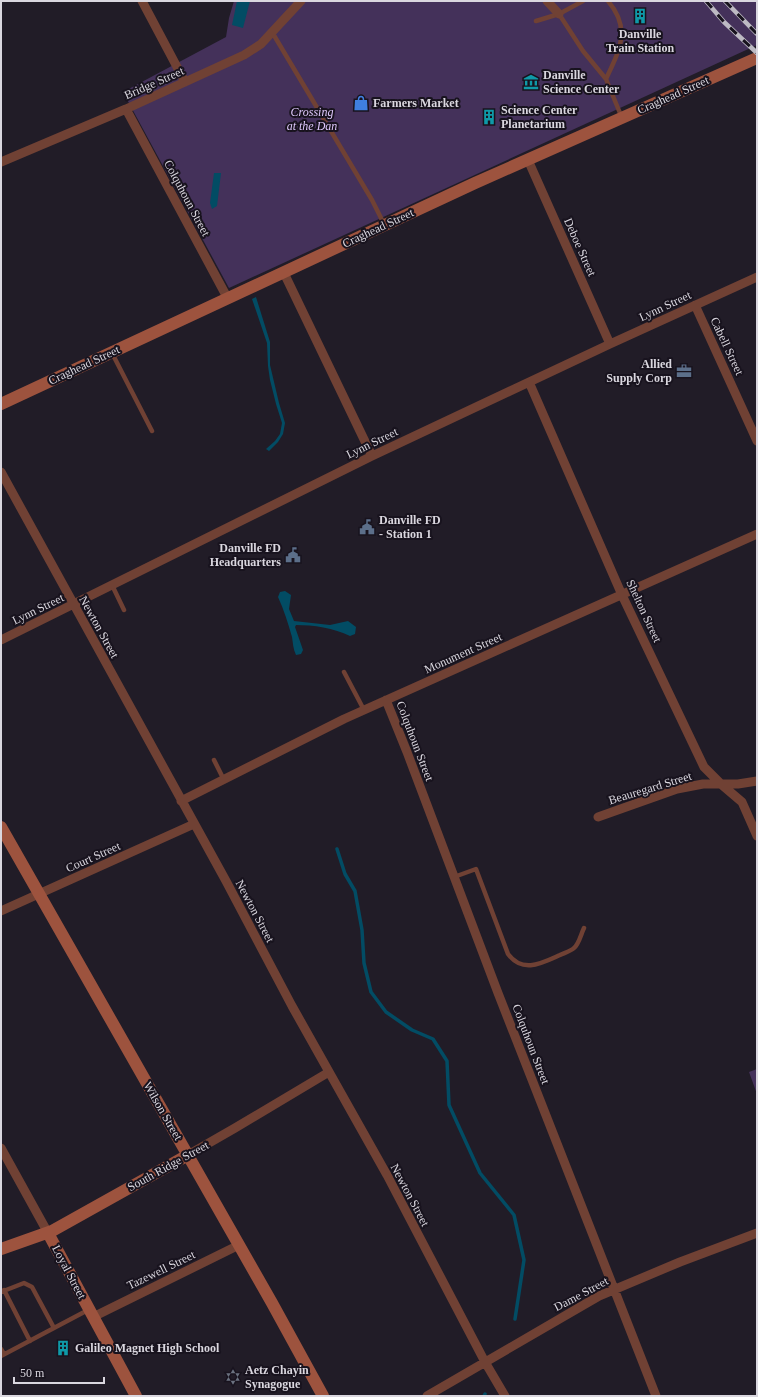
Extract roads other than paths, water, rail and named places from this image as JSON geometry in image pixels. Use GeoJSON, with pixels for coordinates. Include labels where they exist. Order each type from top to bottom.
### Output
{"type":"FeatureCollection","features":[{"type":"Feature","properties":{"kind":"street"},"geometry":{"type":"LineString","coordinates":[[142,1],[185,82]]}},
{"type":"Feature","properties":{"kind":"street","name":"Bridge Street"},"geometry":{"type":"LineString","coordinates":[[1,162],[126,109],[244,55],[261,44],[301,1]]}},
{"type":"Feature","properties":{"kind":"street"},"geometry":{"type":"LineString","coordinates":[[547,1],[559,14]]}},
{"type":"Feature","properties":{"kind":"street","name":"Craghead Street"},"geometry":{"type":"LineString","coordinates":[[1,404],[528,160],[757,58]]}},
{"type":"Feature","properties":{"kind":"street","name":"Colquhoun Street"},"geometry":{"type":"LineString","coordinates":[[126,109],[228,299]]}},
{"type":"Feature","properties":{"kind":"street","name":"Deboe Street"},"geometry":{"type":"LineString","coordinates":[[528,160],[610,344]]}},
{"type":"Feature","properties":{"kind":"street"},"geometry":{"type":"LineString","coordinates":[[284,273],[372,456]]}},
{"type":"Feature","properties":{"kind":"street","name":"Lynn Street"},"geometry":{"type":"LineString","coordinates":[[1,640],[372,456],[610,344],[757,277]]}},
{"type":"Feature","properties":{"kind":"street","name":"Cabell Street"},"geometry":{"type":"LineString","coordinates":[[695,305],[757,441]]}},
{"type":"Feature","properties":{"kind":"street","name":"Shelton Street"},"geometry":{"type":"LineString","coordinates":[[529,382],[622,595],[704,768],[742,802],[757,836]]}},
{"type":"Feature","properties":{"kind":"street","name":"Newton Street"},"geometry":{"type":"LineString","coordinates":[[1,472],[329,1072],[387,1175],[485,1362],[505,1396]]}},
{"type":"Feature","properties":{"kind":"street","name":"Monument Street"},"geometry":{"type":"LineString","coordinates":[[181,801],[344,719],[757,534]]}},
{"type":"Feature","properties":{"kind":"street","name":"Colquhoun Street"},"geometry":{"type":"LineString","coordinates":[[386,700],[498,993],[656,1396]]}},
{"type":"Feature","properties":{"kind":"street","name":"Beauregard Street"},"geometry":{"type":"LineString","coordinates":[[598,817],[676,789],[703,784],[738,784],[757,780]]}},
{"type":"Feature","properties":{"kind":"street","name":"Court Street"},"geometry":{"type":"LineString","coordinates":[[1,911],[194,824]]}},
{"type":"Feature","properties":{"kind":"street","name":"Wilson Street"},"geometry":{"type":"LineString","coordinates":[[1,827],[239,1245],[323,1396]]}},
{"type":"Feature","properties":{"kind":"street","name":"South Ridge Street"},"geometry":{"type":"LineString","coordinates":[[1,1249],[48,1233],[236,1128],[329,1072]]}},
{"type":"Feature","properties":{"kind":"street","name":"Loyal Street"},"geometry":{"type":"LineString","coordinates":[[1,1148],[136,1396]]}},
{"type":"Feature","properties":{"kind":"street","name":"Dame Street"},"geometry":{"type":"LineString","coordinates":[[427,1396],[599,1296],[680,1262],[757,1233]]}},
{"type":"Feature","properties":{"kind":"street","name":"Tazewell Street"},"geometry":{"type":"LineString","coordinates":[[91,1313],[239,1245]]}},
{"type":"Feature","properties":{"kind":"lane"},"geometry":{"type":"LineString","coordinates":[[536,21],[559,14],[583,1]]}},
{"type":"Feature","properties":{"kind":"lane"},"geometry":{"type":"LineString","coordinates":[[606,79],[614,64],[618,51],[621,30],[619,18],[608,1]]}},
{"type":"Feature","properties":{"kind":"lane"},"geometry":{"type":"LineString","coordinates":[[559,14],[583,51],[606,79],[622,118]]}},
{"type":"Feature","properties":{"kind":"lane"},"geometry":{"type":"LineString","coordinates":[[272,32],[372,200],[384,226]]}},
{"type":"Feature","properties":{"kind":"lane"},"geometry":{"type":"LineString","coordinates":[[111,352],[152,431]]}},
{"type":"Feature","properties":{"kind":"lane"},"geometry":{"type":"LineString","coordinates":[[112,585],[124,610]]}},
{"type":"Feature","properties":{"kind":"lane"},"geometry":{"type":"LineString","coordinates":[[344,672],[364,710]]}},
{"type":"Feature","properties":{"kind":"lane"},"geometry":{"type":"LineString","coordinates":[[214,760],[224,780]]}},
{"type":"Feature","properties":{"kind":"lane"},"geometry":{"type":"LineString","coordinates":[[454,877],[476,869],[508,954],[513,960],[524,966],[542,964],[575,948],[584,928]]}},
{"type":"Feature","properties":{"kind":"lane"},"geometry":{"type":"LineString","coordinates":[[30,1341],[2,1291],[24,1283],[32,1287],[54,1328]]}},
{"type":"Feature","properties":{"kind":"lane"},"geometry":{"type":"LineString","coordinates":[[1,1349],[2,1355],[54,1328],[91,1313]]}},
{"type":"Feature","properties":{"kind":"water"},"geometry":{"type":"Polygon","coordinates":[[[237,1],[250,1],[243,28],[232,25],[237,1]]]}},
{"type":"Feature","properties":{"kind":"water"},"geometry":{"type":"Polygon","coordinates":[[[214,173],[221,173],[217,206],[212,209],[210,203],[214,173]]]}},
{"type":"Feature","properties":{"kind":"water"},"geometry":{"type":"Polygon","coordinates":[[[256,297],[270,342],[270,365],[285,423],[283,434],[278,442],[269,451],[266,449],[280,434],[282,423],[270,380],[267,343],[252,299],[256,297]]]}},
{"type":"Feature","properties":{"kind":"water"},"geometry":{"type":"Polygon","coordinates":[[[285,591],[291,595],[289,609],[294,621],[330,625],[348,621],[356,627],[355,634],[350,636],[323,628],[296,625],[295,627],[303,650],[301,654],[296,655],[289,627],[278,597],[280,592],[285,591]]]}},
{"type":"Feature","properties":{"kind":"waterway"},"geometry":{"type":"LineString","coordinates":[[337,849],[345,874],[355,891],[362,930],[364,963],[371,992],[386,1012],[412,1030],[433,1039],[447,1061],[449,1105],[480,1173],[514,1215],[524,1260],[515,1319]]}},
{"type":"Feature","properties":{"kind":"railway"},"geometry":{"type":"LineString","coordinates":[[706,1],[724,22],[757,53]]}},
{"type":"Feature","properties":{"kind":"railway"},"geometry":{"type":"LineString","coordinates":[[725,1],[757,34]]}},
{"type":"Feature","properties":{"kind":"place","name":"Danville Train Station"},"geometry":{"type":"Point","coordinates":[640,16]}},
{"type":"Feature","properties":{"kind":"place","name":"Danville Science Center"},"geometry":{"type":"Point","coordinates":[531,82]}},
{"type":"Feature","properties":{"kind":"place","name":"Farmers Market"},"geometry":{"type":"Point","coordinates":[361,103]}},
{"type":"Feature","properties":{"kind":"place","name":"Science Center Planetarium"},"geometry":{"type":"Point","coordinates":[489,117]}},
{"type":"Feature","properties":{"kind":"place","name":"Allied Supply Corp"},"geometry":{"type":"Point","coordinates":[684,371]}},
{"type":"Feature","properties":{"kind":"place","name":"Danville FD - Station 1"},"geometry":{"type":"Point","coordinates":[367,527]}},
{"type":"Feature","properties":{"kind":"place","name":"Danville FD Headquarters"},"geometry":{"type":"Point","coordinates":[293,555]}},
{"type":"Feature","properties":{"kind":"place","name":"Galileo Magnet High School"},"geometry":{"type":"Point","coordinates":[63,1348]}},
{"type":"Feature","properties":{"kind":"place","name":"Aetz Chayin Synagogue"},"geometry":{"type":"Point","coordinates":[233,1377]}},
{"type":"Feature","properties":{"kind":"park label","name":"Crossing at the Dan"},"geometry":{"type":"Point","coordinates":[312,119]}}]}
